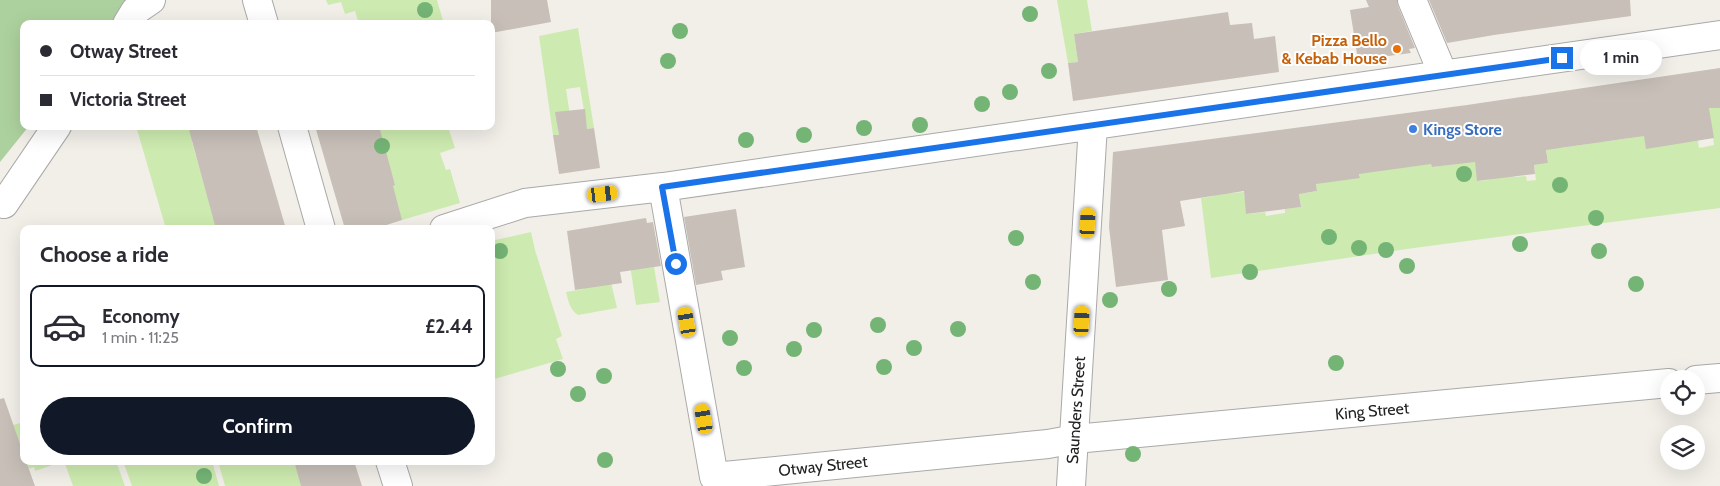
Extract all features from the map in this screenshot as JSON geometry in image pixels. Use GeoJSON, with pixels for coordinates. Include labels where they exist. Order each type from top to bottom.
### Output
{"type":"FeatureCollection","features":[{"type":"Feature","properties":{"kind":"street"},"geometry":{"type":"LineString","coordinates":[[129,20],[135,11],[151,0]]}},
{"type":"Feature","properties":{"kind":"street"},"geometry":{"type":"LineString","coordinates":[[257,0],[263,20]]}},
{"type":"Feature","properties":{"kind":"street"},"geometry":{"type":"LineString","coordinates":[[1412,0],[1443,74]]}},
{"type":"Feature","properties":{"kind":"street"},"geometry":{"type":"LineString","coordinates":[[456,225],[524,203],[662,187],[1720,35]]}},
{"type":"Feature","properties":{"kind":"street","name":"Saunders Street"},"geometry":{"type":"LineString","coordinates":[[1071,486],[1093,125]]}},
{"type":"Feature","properties":{"kind":"street"},"geometry":{"type":"LineString","coordinates":[[4,204],[54,130]]}},
{"type":"Feature","properties":{"kind":"street"},"geometry":{"type":"LineString","coordinates":[[293,130],[320,225]]}},
{"type":"Feature","properties":{"kind":"street","name":"Otway Street"},"geometry":{"type":"LineString","coordinates":[[662,187],[714,477],[1048,444],[1075,439]]}},
{"type":"Feature","properties":{"kind":"street"},"geometry":{"type":"LineString","coordinates":[[1705,379],[1720,378]]}},
{"type":"Feature","properties":{"kind":"street","name":"King Street"},"geometry":{"type":"LineString","coordinates":[[1075,439],[1660,384]]}},
{"type":"Feature","properties":{"kind":"street"},"geometry":{"type":"LineString","coordinates":[[391,465],[398,486]]}},
{"type":"Feature","properties":{"kind":"green space"},"geometry":{"type":"Polygon","coordinates":[[[0,0],[131,0],[115,20],[20,20],[20,130],[26,130],[0,162],[0,0]]]}},
{"type":"Feature","properties":{"kind":"green space"},"geometry":{"type":"Polygon","coordinates":[[[326,0],[437,0],[443,20],[358,20],[355,11],[345,14],[341,2],[328,5],[326,0]]]}},
{"type":"Feature","properties":{"kind":"green space"},"geometry":{"type":"Polygon","coordinates":[[[1057,0],[1087,0],[1092,31],[1074,34],[1078,62],[1068,63],[1057,0]]]}},
{"type":"Feature","properties":{"kind":"green space"},"geometry":{"type":"Polygon","coordinates":[[[578,28],[594,128],[587,129],[580,87],[566,89],[570,115],[556,112],[559,135],[553,135],[539,36],[578,28]]]}},
{"type":"Feature","properties":{"kind":"green space"},"geometry":{"type":"Polygon","coordinates":[[[1720,107],[1720,208],[1414,248],[1211,278],[1201,198],[1214,196],[1212,180],[1227,178],[1230,193],[1244,192],[1247,214],[1265,212],[1266,216],[1285,213],[1285,209],[1301,207],[1295,163],[1306,193],[1317,191],[1315,177],[1360,178],[1357,158],[1429,147],[1432,167],[1455,164],[1472,142],[1478,181],[1489,180],[1484,141],[1509,138],[1514,177],[1526,176],[1527,181],[1536,180],[1534,165],[1548,163],[1544,134],[1561,148],[1587,144],[1585,127],[1601,142],[1630,138],[1627,121],[1697,134],[1699,148],[1714,145],[1709,108],[1720,107]]]}},
{"type":"Feature","properties":{"kind":"green space"},"geometry":{"type":"Polygon","coordinates":[[[137,130],[202,130],[192,142],[216,225],[165,225],[137,130]]]}},
{"type":"Feature","properties":{"kind":"green space"},"geometry":{"type":"Polygon","coordinates":[[[377,130],[449,130],[455,148],[440,153],[446,170],[450,169],[460,203],[402,220],[388,187],[395,185],[377,130]]]}},
{"type":"Feature","properties":{"kind":"green space"},"geometry":{"type":"Polygon","coordinates":[[[531,232],[562,336],[556,339],[563,359],[495,379],[495,240],[531,232]]]}},
{"type":"Feature","properties":{"kind":"green space"},"geometry":{"type":"Polygon","coordinates":[[[636,257],[637,269],[654,267],[660,302],[636,305],[629,258],[636,257]]]}},
{"type":"Feature","properties":{"kind":"green space"},"geometry":{"type":"Polygon","coordinates":[[[580,265],[609,274],[617,308],[578,315],[573,310],[566,292],[584,289],[580,265]]]}},
{"type":"Feature","properties":{"kind":"green space"},"geometry":{"type":"Polygon","coordinates":[[[20,423],[20,444],[13,425],[20,423]]]}},
{"type":"Feature","properties":{"kind":"green space"},"geometry":{"type":"Polygon","coordinates":[[[28,465],[52,465],[35,471],[34,467],[29,469],[28,465]]]}},
{"type":"Feature","properties":{"kind":"green space"},"geometry":{"type":"Polygon","coordinates":[[[65,465],[117,465],[125,486],[73,486],[65,465]]]}},
{"type":"Feature","properties":{"kind":"green space"},"geometry":{"type":"Polygon","coordinates":[[[124,465],[213,465],[219,486],[132,486],[124,465]]]}},
{"type":"Feature","properties":{"kind":"green space"},"geometry":{"type":"Polygon","coordinates":[[[219,465],[295,465],[297,470],[317,465],[300,480],[301,486],[225,486],[219,465]]]}},
{"type":"Feature","properties":{"kind":"building"},"geometry":{"type":"Polygon","coordinates":[[[491,0],[547,0],[551,22],[495,32],[495,20],[491,20],[491,0]]]}},
{"type":"Feature","properties":{"kind":"building"},"geometry":{"type":"Polygon","coordinates":[[[1366,0],[1397,0],[1415,48],[1409,49],[1411,53],[1358,60],[1350,10],[1369,7],[1366,0]]]}},
{"type":"Feature","properties":{"kind":"building"},"geometry":{"type":"Polygon","coordinates":[[[1429,0],[1630,0],[1631,16],[1447,43],[1429,0]]]}},
{"type":"Feature","properties":{"kind":"building"},"geometry":{"type":"Polygon","coordinates":[[[1228,12],[1230,25],[1252,23],[1254,39],[1275,36],[1279,72],[1073,101],[1068,63],[1078,62],[1074,34],[1228,12]]]}},
{"type":"Feature","properties":{"kind":"building"},"geometry":{"type":"Polygon","coordinates":[[[1720,68],[1720,108],[1709,108],[1714,138],[1646,149],[1644,136],[1546,150],[1548,163],[1534,165],[1535,174],[1477,181],[1475,162],[1432,167],[1431,164],[1359,174],[1360,178],[1316,184],[1317,191],[1299,194],[1301,207],[1246,214],[1244,191],[1180,201],[1185,226],[1162,230],[1168,280],[1116,287],[1109,227],[1113,152],[1467,105],[1720,68]]]}},
{"type":"Feature","properties":{"kind":"building"},"geometry":{"type":"Polygon","coordinates":[[[585,109],[587,129],[594,128],[600,168],[559,174],[553,135],[559,135],[555,112],[585,109]]]}},
{"type":"Feature","properties":{"kind":"building"},"geometry":{"type":"Polygon","coordinates":[[[189,130],[257,130],[285,225],[215,225],[189,130]]]}},
{"type":"Feature","properties":{"kind":"building"},"geometry":{"type":"Polygon","coordinates":[[[316,130],[380,130],[402,220],[386,225],[344,225],[316,130]]]}},
{"type":"Feature","properties":{"kind":"building"},"geometry":{"type":"Polygon","coordinates":[[[736,209],[745,267],[721,271],[723,280],[696,285],[684,217],[736,209]]]}},
{"type":"Feature","properties":{"kind":"building"},"geometry":{"type":"Polygon","coordinates":[[[646,218],[647,223],[653,222],[661,266],[620,272],[622,283],[575,290],[567,231],[646,218]]]}},
{"type":"Feature","properties":{"kind":"building"},"geometry":{"type":"Polygon","coordinates":[[[4,398],[20,444],[20,465],[27,465],[35,486],[0,486],[0,399],[4,398]]]}},
{"type":"Feature","properties":{"kind":"building"},"geometry":{"type":"Polygon","coordinates":[[[295,465],[355,465],[362,486],[301,486],[295,465]]]}},
{"type":"Feature","properties":{"kind":"place","name":"Pizza Bello & Kebab House"},"geometry":{"type":"Point","coordinates":[1397,49]}},
{"type":"Feature","properties":{"kind":"place","name":"Kings Store"},"geometry":{"type":"Point","coordinates":[1413,129]}},
{"type":"Feature","properties":{"kind":"route"},"geometry":{"type":"LineString","coordinates":[[676,264],[662,187],[1562,58]]}}]}
